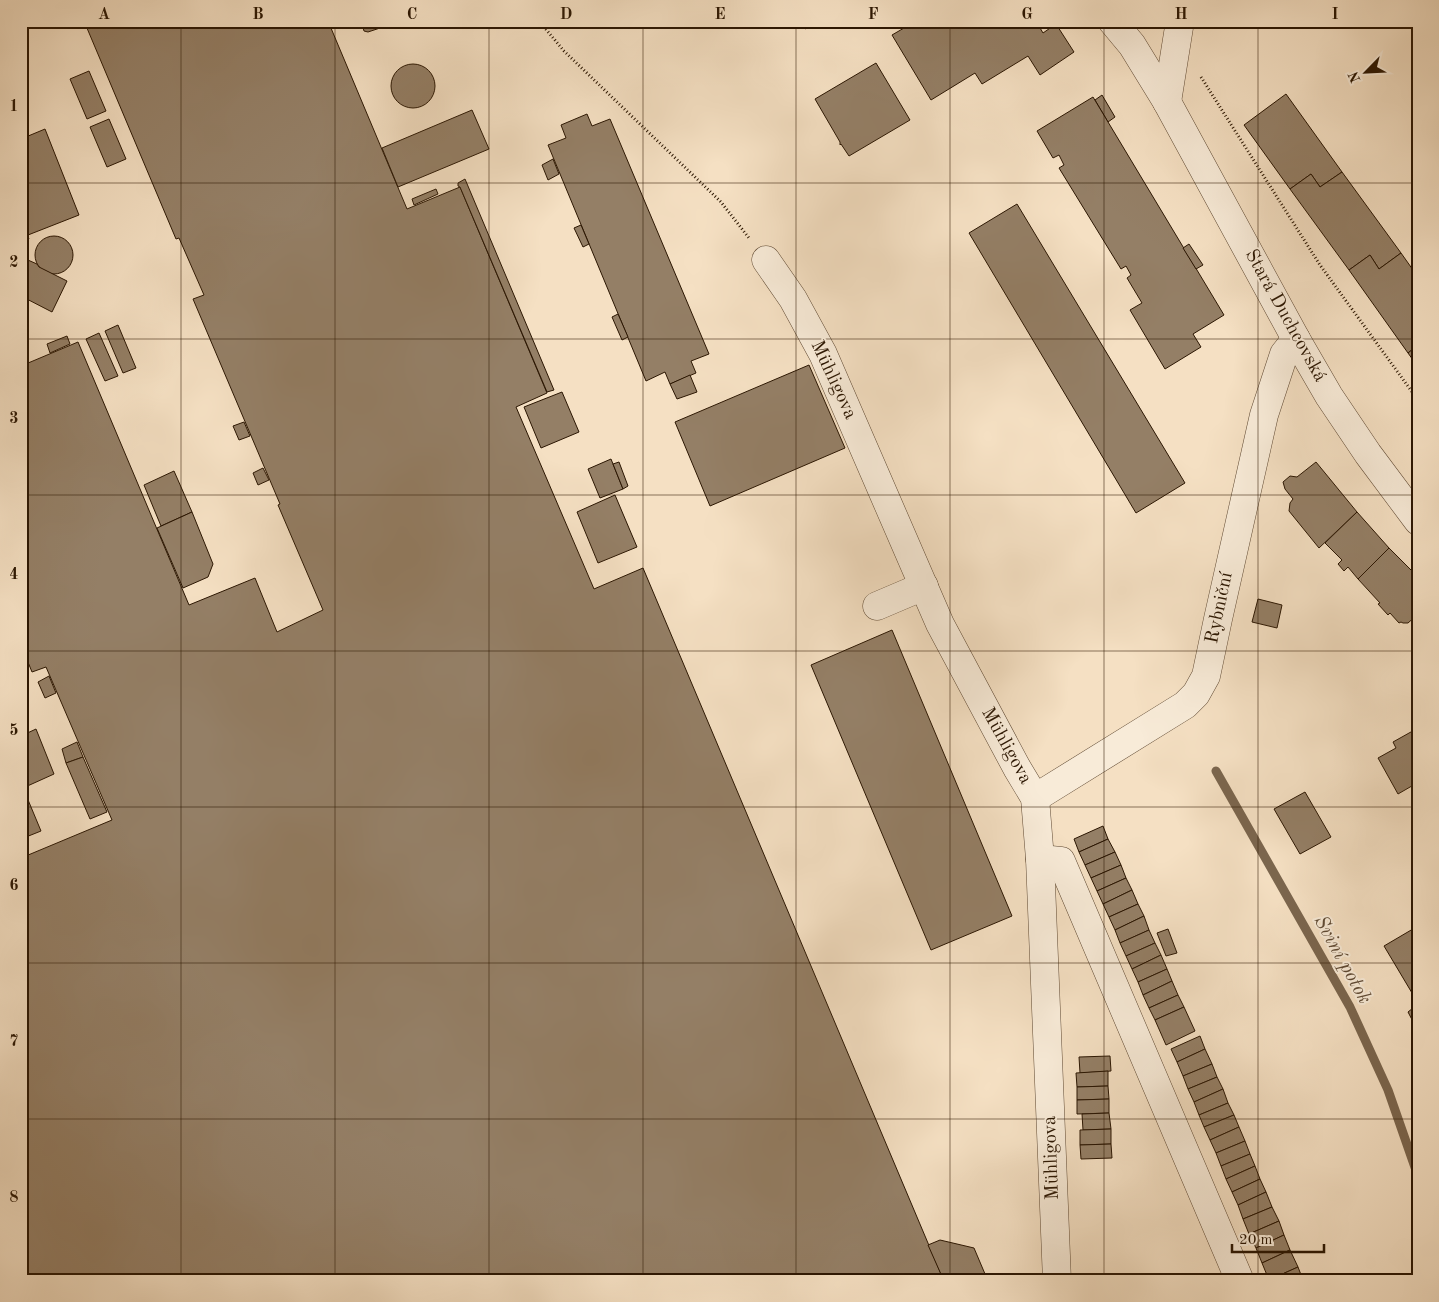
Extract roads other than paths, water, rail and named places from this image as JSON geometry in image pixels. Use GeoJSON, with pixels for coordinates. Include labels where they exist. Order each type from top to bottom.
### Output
{"type":"FeatureCollection","features":[{"type":"Feature","properties":{"kind":"street","name":"Stará Duchcovská"},"geometry":{"type":"LineString","coordinates":[[1112,21],[1132,45],[1167,102],[1329,396],[1358,440],[1418,520]]}},
{"type":"Feature","properties":{"kind":"street"},"geometry":{"type":"LineString","coordinates":[[1167,102],[1179,30]]}},
{"type":"Feature","properties":{"kind":"street","name":"Mühligova"},"geometry":{"type":"LineString","coordinates":[[766,260],[793,299],[823,354],[940,624],[1035,798],[1040,859],[1057,1281]]}},
{"type":"Feature","properties":{"kind":"street","name":"Rybniční"},"geometry":{"type":"LineString","coordinates":[[1035,798],[1185,705],[1196,694],[1206,676],[1264,415],[1284,354],[1296,339]]}},
{"type":"Feature","properties":{"kind":"street"},"geometry":{"type":"LineString","coordinates":[[877,606],[924,586]]}},
{"type":"Feature","properties":{"kind":"street"},"geometry":{"type":"LineString","coordinates":[[1040,859],[1062,861],[1240,1281]]}},
{"type":"Feature","properties":{"kind":"waterway","name":"Sviní potok"},"geometry":{"type":"LineString","coordinates":[[1216,771],[1350,1007],[1388,1090],[1418,1176]]}}]}
